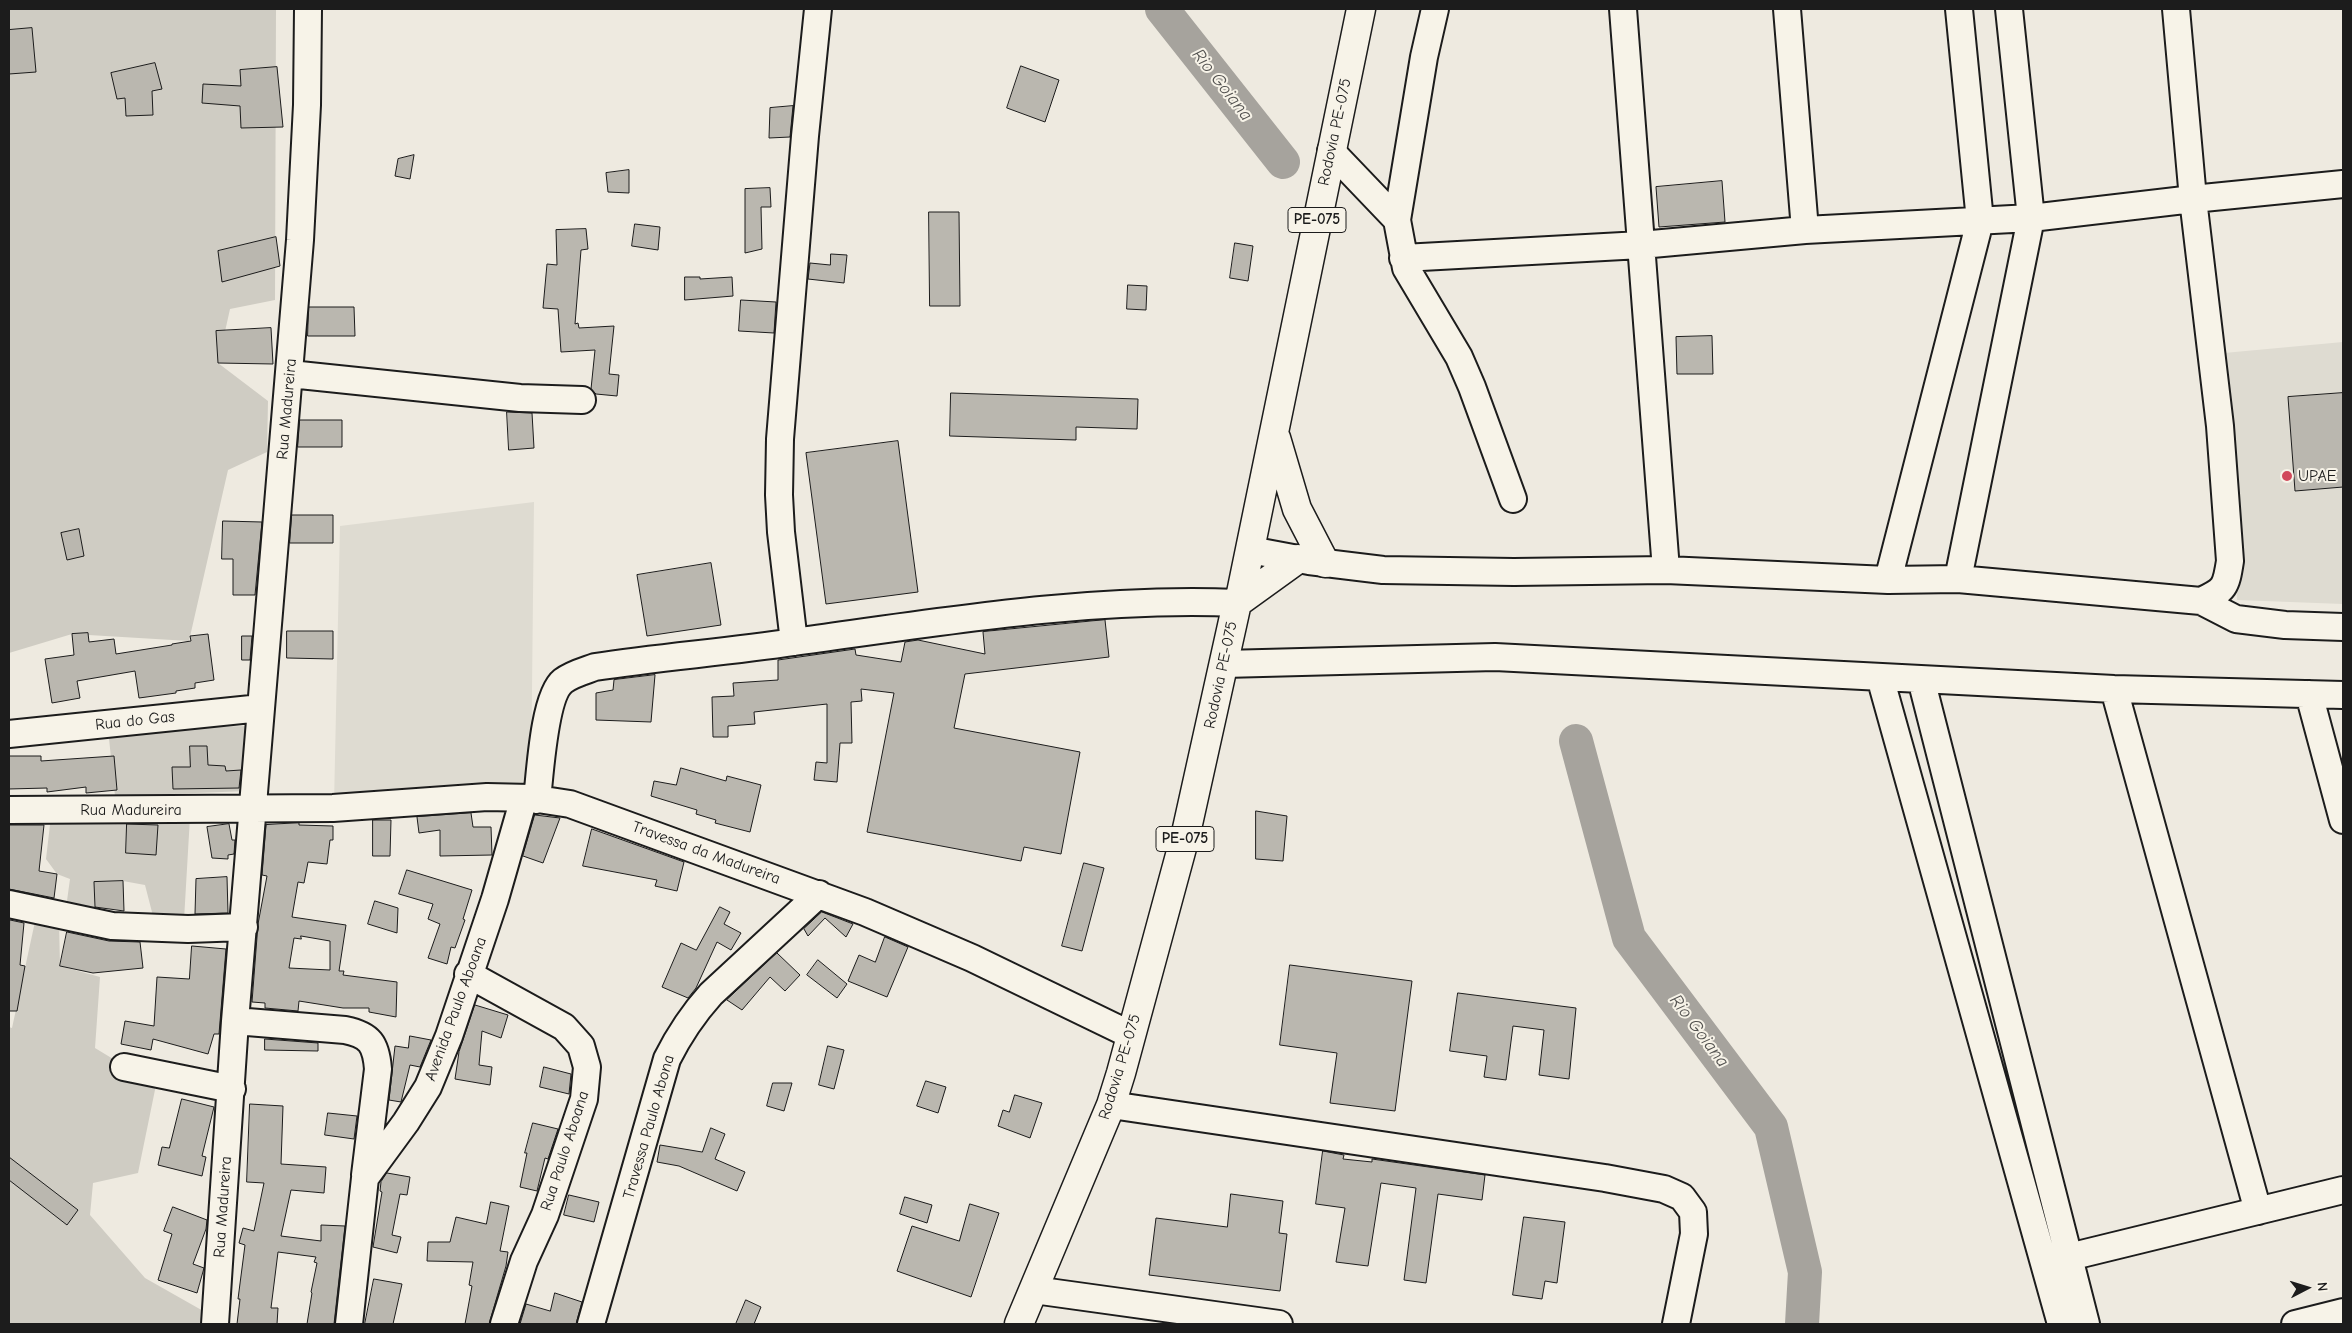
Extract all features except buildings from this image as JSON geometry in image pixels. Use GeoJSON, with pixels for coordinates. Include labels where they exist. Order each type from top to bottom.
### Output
{"type":"FeatureCollection","features":[{"type":"Feature","properties":{"kind":"main road","name":"Rodovia PE-075"},"geometry":{"type":"LineString","coordinates":[[1019,1324],[1111,1104],[1132,1035],[1186,833],[1250,550],[1330,151],[1361,9]]}},
{"type":"Feature","properties":{"kind":"main road"},"geometry":{"type":"LineString","coordinates":[[1274,432],[1297,510],[1325,563]]}},
{"type":"Feature","properties":{"kind":"main road"},"geometry":{"type":"LineString","coordinates":[[1237,603],[1298,559]]}},
{"type":"Feature","properties":{"kind":"street","name":"Rua Madureira"},"geometry":{"type":"LineString","coordinates":[[215,1324],[232,1090],[235,1021],[290,374],[304,172],[308,9]]}},
{"type":"Feature","properties":{"kind":"street"},"geometry":{"type":"LineString","coordinates":[[794,642],[781,532],[779,495],[780,439],[805,136],[818,9]]}},
{"type":"Feature","properties":{"kind":"street"},"geometry":{"type":"LineString","coordinates":[[1435,9],[1422,66],[1397,220],[1403,258],[1406,268],[1459,357],[1513,499]]}},
{"type":"Feature","properties":{"kind":"street"},"geometry":{"type":"LineString","coordinates":[[1623,9],[1666,570]]}},
{"type":"Feature","properties":{"kind":"street"},"geometry":{"type":"LineString","coordinates":[[1787,9],[1805,230]]}},
{"type":"Feature","properties":{"kind":"street"},"geometry":{"type":"LineString","coordinates":[[1888,580],[1980,221],[1959,9]]}},
{"type":"Feature","properties":{"kind":"street"},"geometry":{"type":"LineString","coordinates":[[1958,580],[2030,218],[2009,9]]}},
{"type":"Feature","properties":{"kind":"street"},"geometry":{"type":"LineString","coordinates":[[2176,9],[2193,199],[2220,426],[2230,561],[2227,578],[2220,592],[2201,601]]}},
{"type":"Feature","properties":{"kind":"street"},"geometry":{"type":"LineString","coordinates":[[1330,151],[1397,220]]}},
{"type":"Feature","properties":{"kind":"street"},"geometry":{"type":"LineString","coordinates":[[1403,258],[1641,245],[1805,230],[2030,218],[2343,184]]}},
{"type":"Feature","properties":{"kind":"street"},"geometry":{"type":"LineString","coordinates":[[290,374],[520,398],[582,400]]}},
{"type":"Feature","properties":{"kind":"street"},"geometry":{"type":"LineString","coordinates":[[1250,550],[1298,559],[1383,570],[1514,572],[1666,570],[1888,580],[1958,580],[2201,601],[2216,611],[2236,619],[2285,625],[2343,627]]}},
{"type":"Feature","properties":{"kind":"street","name":"Avenida Paulo Aboana"},"geometry":{"type":"LineString","coordinates":[[349,1324],[365,1178],[406,1122],[428,1087],[449,1036],[468,974],[531,799],[549,711],[555,693],[562,682],[595,667],[889,628],[1078,607],[1190,601],[1237,603]]}},
{"type":"Feature","properties":{"kind":"street"},"geometry":{"type":"LineString","coordinates":[[1224,664],[1496,656],[2114,689],[2343,695]]}},
{"type":"Feature","properties":{"kind":"street"},"geometry":{"type":"LineString","coordinates":[[1880,677],[2061,1324]]}},
{"type":"Feature","properties":{"kind":"street"},"geometry":{"type":"LineString","coordinates":[[1921,679],[2086,1324]]}},
{"type":"Feature","properties":{"kind":"street"},"geometry":{"type":"LineString","coordinates":[[2114,689],[2258,1211]]}},
{"type":"Feature","properties":{"kind":"street"},"geometry":{"type":"LineString","coordinates":[[2308,694],[2343,820]]}},
{"type":"Feature","properties":{"kind":"street","name":"Rua do Gas"},"geometry":{"type":"LineString","coordinates":[[9,734],[261,708]]}},
{"type":"Feature","properties":{"kind":"street","name":"Travessa da Madureira"},"geometry":{"type":"LineString","coordinates":[[253,809],[333,808],[487,797],[531,799],[570,804],[819,894],[972,958],[1132,1035]]}},
{"type":"Feature","properties":{"kind":"street","name":"Rua Madureira"},"geometry":{"type":"LineString","coordinates":[[9,810],[253,809]]}},
{"type":"Feature","properties":{"kind":"street","name":"Travessa Paulo Abona"},"geometry":{"type":"LineString","coordinates":[[591,1324],[659,1085],[667,1059],[674,1045],[695,1012],[712,994],[819,894]]}},
{"type":"Feature","properties":{"kind":"street"},"geometry":{"type":"LineString","coordinates":[[9,904],[112,926],[188,929],[244,927]]}},
{"type":"Feature","properties":{"kind":"street","name":"Rua Paulo Aboana"},"geometry":{"type":"LineString","coordinates":[[468,974],[564,1027],[581,1046],[586,1057],[584,1099],[545,1215],[524,1261],[504,1324]]}},
{"type":"Feature","properties":{"kind":"street"},"geometry":{"type":"LineString","coordinates":[[235,1021],[345,1030],[368,1038],[377,1054],[378,1069],[365,1178]]}},
{"type":"Feature","properties":{"kind":"street"},"geometry":{"type":"LineString","coordinates":[[124,1067],[232,1090]]}},
{"type":"Feature","properties":{"kind":"street"},"geometry":{"type":"LineString","coordinates":[[1111,1104],[1605,1178],[1664,1189],[1682,1197],[1693,1212],[1694,1234],[1676,1324]]}},
{"type":"Feature","properties":{"kind":"street"},"geometry":{"type":"LineString","coordinates":[[2068,1258],[2343,1190]]}},
{"type":"Feature","properties":{"kind":"street"},"geometry":{"type":"LineString","coordinates":[[1034,1290],[1280,1324]]}},
{"type":"Feature","properties":{"kind":"street"},"geometry":{"type":"LineString","coordinates":[[2296,1324],[2343,1312]]}},
{"type":"Feature","properties":{"kind":"shaded area"},"geometry":{"type":"Polygon","coordinates":[[[9,9],[276,9],[275,300],[230,309],[218,363],[268,401],[267,452],[228,470],[189,641],[72,634],[9,653],[9,9]]]}},
{"type":"Feature","properties":{"kind":"shaded area","name":"UPAE"},"geometry":{"type":"Polygon","coordinates":[[[2343,342],[2343,604],[2237,600],[2224,353],[2343,342]]]}},
{"type":"Feature","properties":{"kind":"shaded area"},"geometry":{"type":"Polygon","coordinates":[[[534,502],[531,783],[334,804],[340,526],[534,502]]]}},
{"type":"Feature","properties":{"kind":"shaded area"},"geometry":{"type":"Polygon","coordinates":[[[251,726],[249,791],[115,796],[108,729],[251,726]]]}},
{"type":"Feature","properties":{"kind":"shaded area"},"geometry":{"type":"Polygon","coordinates":[[[51,816],[190,817],[184,920],[153,916],[145,885],[123,881],[94,882],[95,915],[66,908],[70,879],[57,874],[46,859],[51,816]]]}},
{"type":"Feature","properties":{"kind":"shaded area"},"geometry":{"type":"Polygon","coordinates":[[[36,917],[59,922],[60,966],[100,977],[95,1048],[156,1085],[138,1173],[93,1183],[90,1215],[145,1278],[205,1312],[204,1324],[9,1324],[9,1027],[12,1028],[36,917]]]}},
{"type":"Feature","properties":{"kind":"waterway","name":"Rio Goiana"},"geometry":{"type":"LineString","coordinates":[[1162,9],[1283,162]]}},
{"type":"Feature","properties":{"kind":"waterway","name":"Rio Goiana"},"geometry":{"type":"LineString","coordinates":[[1576,741],[1629,938],[1771,1127],[1805,1272],[1802,1324]]}},
{"type":"Feature","properties":{"kind":"place","name":"UPAE"},"geometry":{"type":"Point","coordinates":[2287,476]}}]}
